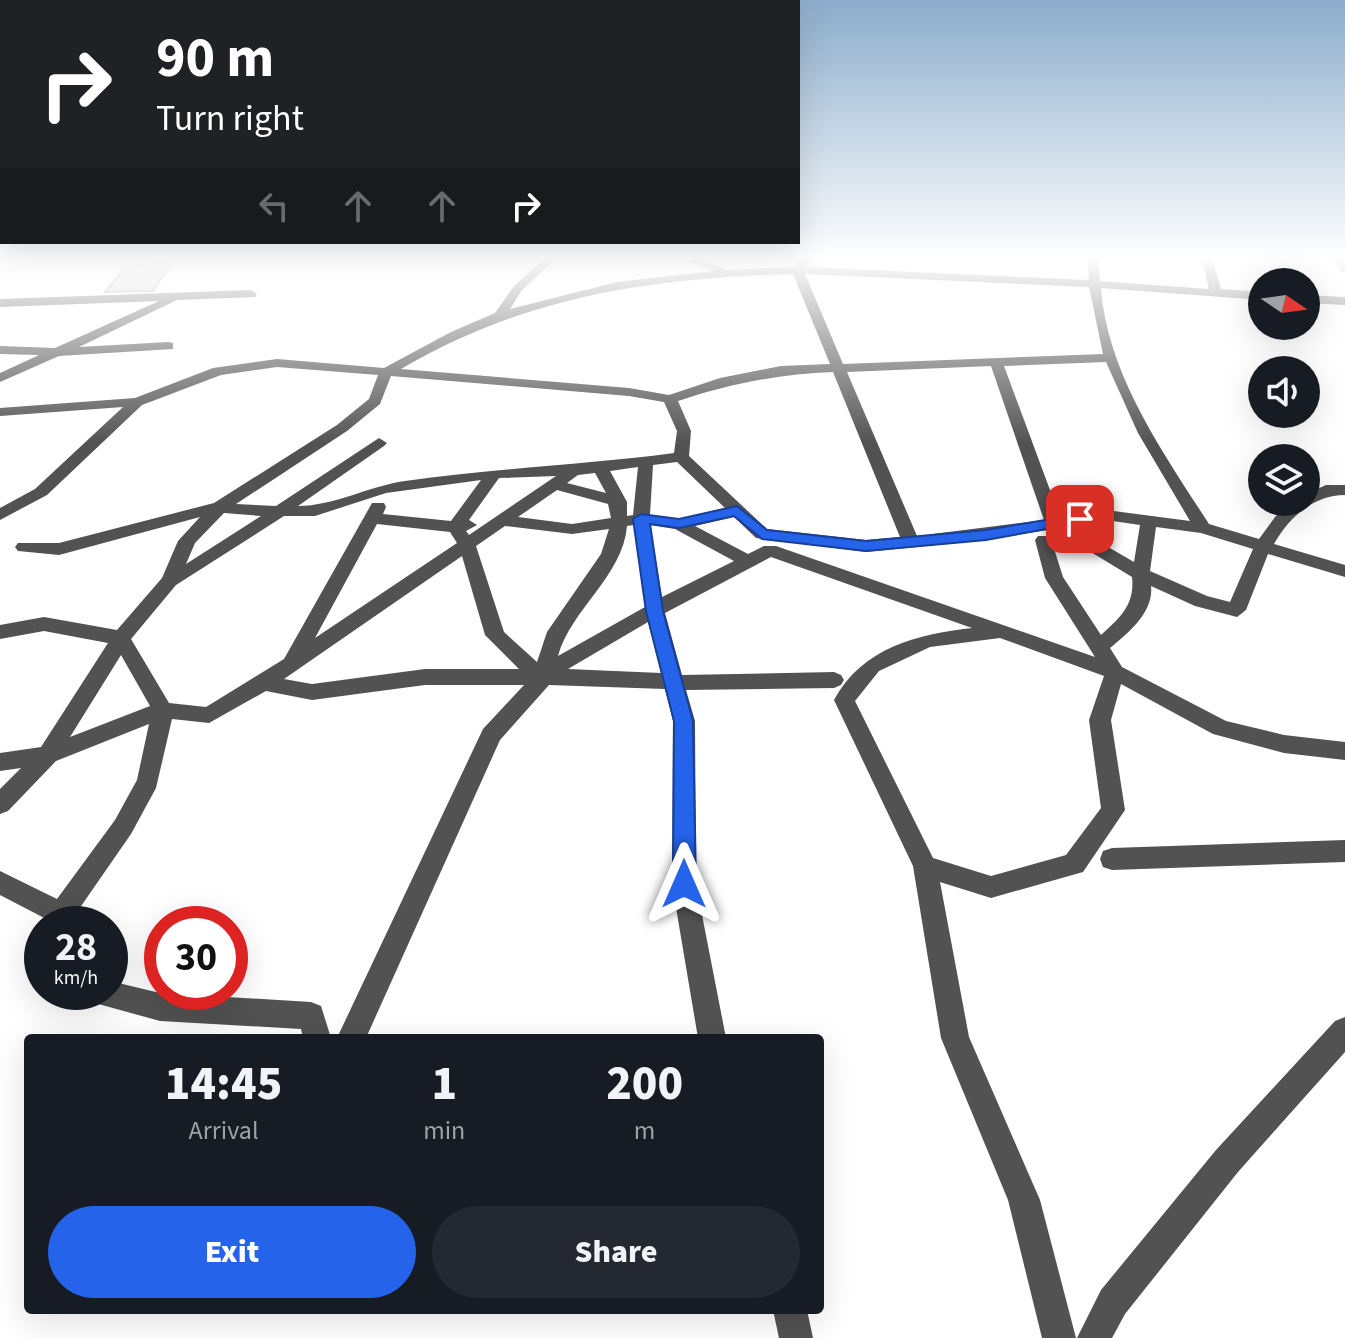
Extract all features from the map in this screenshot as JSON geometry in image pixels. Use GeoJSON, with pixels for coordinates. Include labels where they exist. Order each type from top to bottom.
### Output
{"type":"FeatureCollection","features":[{"type":"Feature","properties":{"kind":"street"},"geometry":{"type":"LineString","coordinates":[[0,378],[129,319]]}},
{"type":"Feature","properties":{"kind":"street"},"geometry":{"type":"LineString","coordinates":[[170,581],[187,541],[220,507],[342,428],[375,401],[386,372],[441,340],[491,319]]}},
{"type":"Feature","properties":{"kind":"street"},"geometry":{"type":"LineString","coordinates":[[817,319],[911,542]]}},
{"type":"Feature","properties":{"kind":"street"},"geometry":{"type":"LineString","coordinates":[[1101,319],[1114,373],[1157,454],[1203,528]]}},
{"type":"Feature","properties":{"kind":"street"},"geometry":{"type":"LineString","coordinates":[[0,350],[59,352],[168,346]]}},
{"type":"Feature","properties":{"kind":"street"},"geometry":{"type":"LineString","coordinates":[[0,412],[137,402],[218,371],[277,363],[629,392],[670,399],[725,381],[781,370],[1110,358]]}},
{"type":"Feature","properties":{"kind":"street"},"geometry":{"type":"LineString","coordinates":[[925,866],[991,887],[1074,864],[1113,810],[1100,720],[1115,672],[1054,578],[1049,531],[997,364]]}},
{"type":"Feature","properties":{"kind":"street"},"geometry":{"type":"LineString","coordinates":[[670,399],[684,431],[681,457]]}},
{"type":"Feature","properties":{"kind":"street"},"geometry":{"type":"LineString","coordinates":[[0,515],[41,492],[137,402]]}},
{"type":"Feature","properties":{"kind":"street"},"geometry":{"type":"LineString","coordinates":[[0,804],[48,755],[121,638],[170,581],[282,511],[313,486],[379,443]]}},
{"type":"Feature","properties":{"kind":"street"},"geometry":{"type":"LineString","coordinates":[[24,547],[59,549],[220,507],[315,511],[384,489],[494,473],[574,471],[681,457]]}},
{"type":"Feature","properties":{"kind":"street"},"geometry":{"type":"LineString","coordinates":[[681,457],[762,534],[866,546],[1049,531],[1106,515],[1203,528],[1345,571]]}},
{"type":"Feature","properties":{"kind":"street"},"geometry":{"type":"LineString","coordinates":[[542,679],[556,634],[632,520],[646,461]]}},
{"type":"Feature","properties":{"kind":"street"},"geometry":{"type":"LineString","coordinates":[[600,467],[632,520],[684,721],[684,884],[711,1034]]}},
{"type":"Feature","properties":{"kind":"street"},"geometry":{"type":"LineString","coordinates":[[0,762],[48,755],[163,710],[209,715],[263,683],[468,546],[574,471]]}},
{"type":"Feature","properties":{"kind":"street"},"geometry":{"type":"LineString","coordinates":[[455,527],[494,473]]}},
{"type":"Feature","properties":{"kind":"street"},"geometry":{"type":"LineString","coordinates":[[556,485],[619,502]]}},
{"type":"Feature","properties":{"kind":"street"},"geometry":{"type":"LineString","coordinates":[[291,664],[374,518],[384,489]]}},
{"type":"Feature","properties":{"kind":"street"},"geometry":{"type":"LineString","coordinates":[[1320,493],[1345,490]]}},
{"type":"Feature","properties":{"kind":"street"},"geometry":{"type":"LineString","coordinates":[[374,518],[455,527],[505,520],[572,529],[632,520],[679,524],[737,511]]}},
{"type":"Feature","properties":{"kind":"street"},"geometry":{"type":"LineString","coordinates":[[1049,531],[1202,601],[1237,610],[1244,578],[1286,516]]}},
{"type":"Feature","properties":{"kind":"street"},"geometry":{"type":"LineString","coordinates":[[1099,647],[1130,620],[1143,594],[1141,574],[1149,520]]}},
{"type":"Feature","properties":{"kind":"street"},"geometry":{"type":"LineString","coordinates":[[679,524],[748,561]]}},
{"type":"Feature","properties":{"kind":"street"},"geometry":{"type":"LineString","coordinates":[[455,527],[468,546],[495,635],[542,679]]}},
{"type":"Feature","properties":{"kind":"street"},"geometry":{"type":"LineString","coordinates":[[353,1034],[491,735],[549,671],[691,589],[770,550],[1115,672],[1221,728],[1284,744],[1345,751]]}},
{"type":"Feature","properties":{"kind":"street"},"geometry":{"type":"LineString","coordinates":[[0,632],[44,624],[121,638],[163,710],[148,781],[123,827],[71,906]]}},
{"type":"Feature","properties":{"kind":"street"},"geometry":{"type":"LineString","coordinates":[[999,633],[927,640],[872,666],[844,700],[925,866],[955,1038],[1024,1200],[1059,1338]]}},
{"type":"Feature","properties":{"kind":"street"},"geometry":{"type":"LineString","coordinates":[[263,683],[312,692],[425,677],[671,679],[713,684],[834,680]]}},
{"type":"Feature","properties":{"kind":"street"},"geometry":{"type":"LineString","coordinates":[[1112,859],[1345,851]]}},
{"type":"Feature","properties":{"kind":"street"},"geometry":{"type":"LineString","coordinates":[[0,882],[41,906]]}},
{"type":"Feature","properties":{"kind":"street"},"geometry":{"type":"LineString","coordinates":[[128,999],[160,1007],[311,1016],[316,1034]]}},
{"type":"Feature","properties":{"kind":"street"},"geometry":{"type":"LineString","coordinates":[[1094,1338],[1113,1302],[1227,1161],[1345,1031]]}},
{"type":"Feature","properties":{"kind":"street"},"geometry":{"type":"LineString","coordinates":[[791,1314],[796,1338]]}},
{"type":"Feature","properties":{"kind":"route"},"geometry":{"type":"LineString","coordinates":[[684,884],[684,721],[655,611],[641,519],[679,524],[737,511],[762,534],[866,546],[986,535],[1080,519]]}}]}
